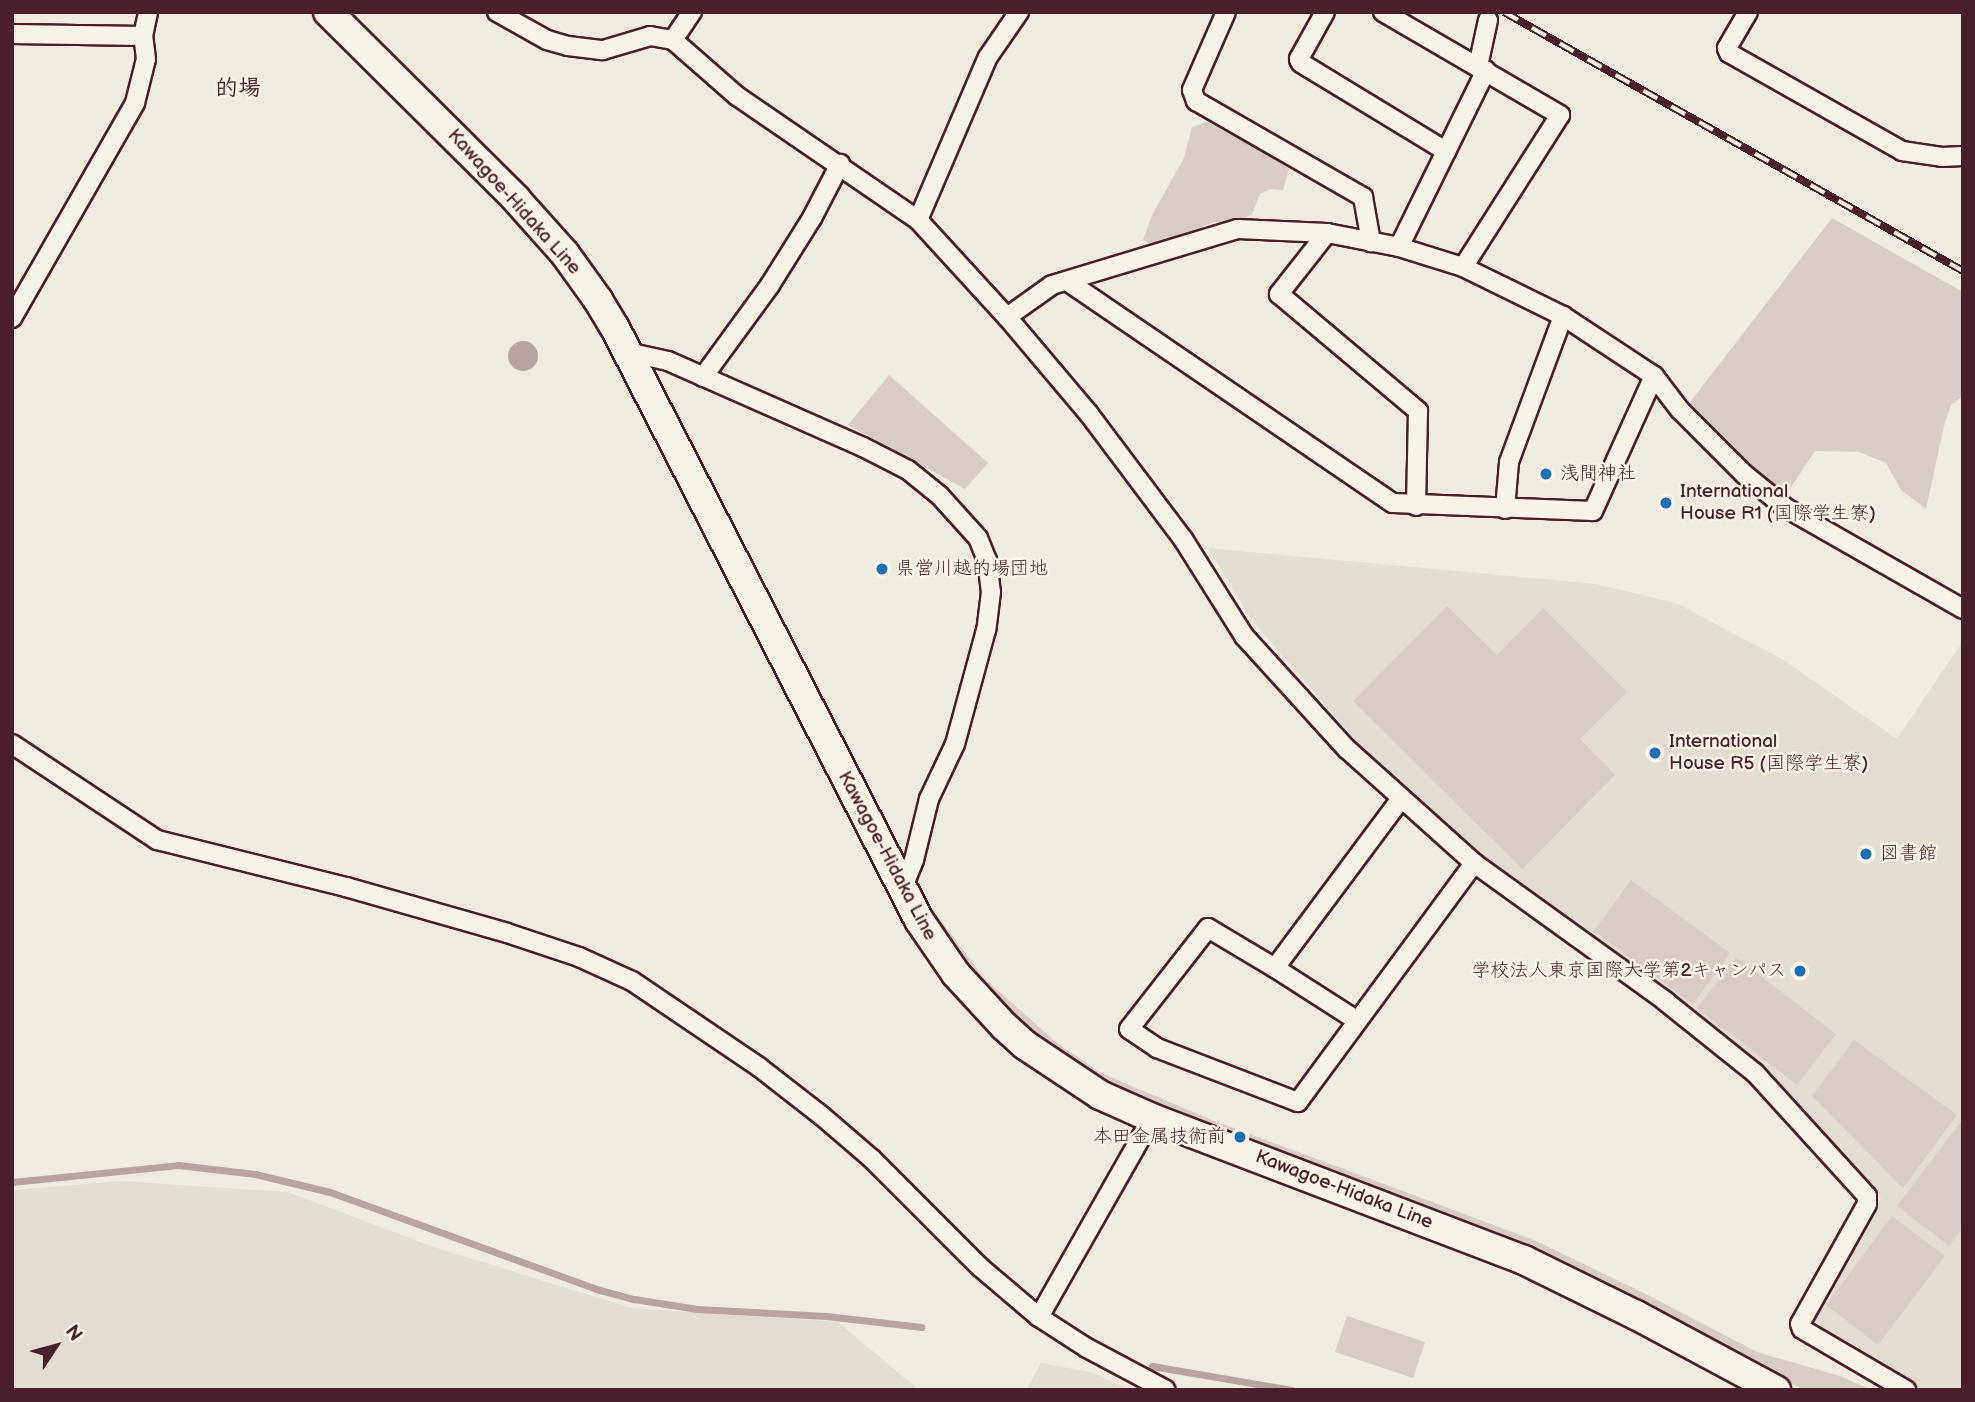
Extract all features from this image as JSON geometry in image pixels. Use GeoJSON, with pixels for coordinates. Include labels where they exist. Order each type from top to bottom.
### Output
{"type":"FeatureCollection","features":[{"type":"Feature","properties":{"kind":"main road","name":"Kawagoe-Hidaka Line"},"geometry":{"type":"LineString","coordinates":[[328,12],[405,85],[535,220],[565,254],[598,300],[628,352],[902,890],[949,963],[1004,1026],[1075,1080],[1152,1118],[1524,1260],[1636,1315],[1776,1390]]}},
{"type":"Feature","properties":{"kind":"street"},"geometry":{"type":"LineString","coordinates":[[12,318],[135,103],[146,59],[143,36],[148,12]]}},
{"type":"Feature","properties":{"kind":"street"},"geometry":{"type":"LineString","coordinates":[[497,12],[547,40],[568,46],[603,50],[650,36],[673,40],[737,96],[840,164],[918,220],[1007,317],[1088,414],[1183,539],[1244,636],[1347,749],[1400,800],[1474,863],[1665,1001],[1755,1073],[1867,1196],[1867,1204],[1800,1324],[1802,1329],[1906,1390]]}},
{"type":"Feature","properties":{"kind":"street"},"geometry":{"type":"LineString","coordinates":[[673,40],[692,12]]}},
{"type":"Feature","properties":{"kind":"street"},"geometry":{"type":"LineString","coordinates":[[918,220],[988,57],[1019,12]]}},
{"type":"Feature","properties":{"kind":"street"},"geometry":{"type":"LineString","coordinates":[[1226,12],[1192,90],[1196,100],[1363,197],[1371,242]]}},
{"type":"Feature","properties":{"kind":"street"},"geometry":{"type":"LineString","coordinates":[[1325,12],[1299,59],[1301,63],[1446,151]]}},
{"type":"Feature","properties":{"kind":"street"},"geometry":{"type":"LineString","coordinates":[[1383,12],[1560,115],[1463,267]]}},
{"type":"Feature","properties":{"kind":"street"},"geometry":{"type":"LineString","coordinates":[[1748,12],[1727,48],[1729,53],[1902,150],[1942,157],[1963,156]]}},
{"type":"Feature","properties":{"kind":"street"},"geometry":{"type":"LineString","coordinates":[[1399,247],[1446,151],[1482,68],[1488,20]]}},
{"type":"Feature","properties":{"kind":"street"},"geometry":{"type":"LineString","coordinates":[[12,34],[143,36]]}},
{"type":"Feature","properties":{"kind":"street"},"geometry":{"type":"LineString","coordinates":[[703,377],[770,285],[812,218],[840,164]]}},
{"type":"Feature","properties":{"kind":"street"},"geometry":{"type":"LineString","coordinates":[[1007,317],[1052,285],[1238,229],[1328,233],[1399,247],[1463,267],[1563,316],[1654,376],[1681,410],[1745,474],[1786,508],[1963,610]]}},
{"type":"Feature","properties":{"kind":"street"},"geometry":{"type":"LineString","coordinates":[[1328,233],[1279,294],[1418,411],[1416,506]]}},
{"type":"Feature","properties":{"kind":"street"},"geometry":{"type":"LineString","coordinates":[[1067,281],[1393,503],[1416,506],[1593,510],[1654,376]]}},
{"type":"Feature","properties":{"kind":"street"},"geometry":{"type":"LineString","coordinates":[[1505,509],[1505,481],[1509,462],[1563,316]]}},
{"type":"Feature","properties":{"kind":"street"},"geometry":{"type":"LineString","coordinates":[[628,352],[668,361],[863,447],[908,470],[961,517],[978,538],[987,561],[989,605],[970,696],[955,744],[929,799],[914,860],[902,890]]}},
{"type":"Feature","properties":{"kind":"street"},"geometry":{"type":"LineString","coordinates":[[12,744],[157,840],[346,887],[508,933],[579,957],[632,981],[759,1067],[822,1116],[872,1159],[980,1267],[1038,1317],[1087,1348],[1166,1390]]}},
{"type":"Feature","properties":{"kind":"street"},"geometry":{"type":"LineString","coordinates":[[1275,968],[1400,800]]}},
{"type":"Feature","properties":{"kind":"street"},"geometry":{"type":"LineString","coordinates":[[1358,1021],[1208,928],[1129,1029],[1157,1048],[1298,1102],[1358,1021],[1474,863]]}},
{"type":"Feature","properties":{"kind":"street"},"geometry":{"type":"LineString","coordinates":[[1038,1317],[1152,1118]]}},
{"type":"Feature","properties":{"kind":"shaded area"},"geometry":{"type":"Polygon","coordinates":[[[1207,122],[1289,169],[1283,190],[1270,189],[1260,194],[1252,214],[1238,222],[1214,222],[1155,246],[1143,240],[1152,215],[1184,158],[1192,127],[1207,122]]]}},
{"type":"Feature","properties":{"kind":"shaded area"},"geometry":{"type":"Polygon","coordinates":[[[1832,218],[1963,292],[1963,396],[1951,405],[1944,426],[1926,509],[1901,490],[1886,463],[1859,452],[1815,451],[1785,496],[1751,469],[1687,406],[1832,218]]]}},
{"type":"Feature","properties":{"kind":"shaded area"},"geometry":{"type":"Polygon","coordinates":[[[523,341],[534,345],[538,356],[534,367],[523,371],[512,367],[508,356],[512,345],[523,341]]]}},
{"type":"Feature","properties":{"kind":"shaded area"},"geometry":{"type":"Polygon","coordinates":[[[889,375],[988,463],[965,489],[848,425],[889,375]]]}},
{"type":"Feature","properties":{"kind":"shaded area","name":"学校法人東京国際大学第2キャンパス"},"geometry":{"type":"Polygon","coordinates":[[[1208,548],[1596,584],[1676,603],[1782,659],[1897,739],[1963,641],[1963,1390],[1919,1390],[1819,1332],[1812,1319],[1881,1198],[1760,1067],[1691,1010],[1456,837],[1361,746],[1251,619],[1208,548]]]}},
{"type":"Feature","properties":{"kind":"shaded area"},"geometry":{"type":"Polygon","coordinates":[[[1447,606],[1497,655],[1543,608],[1627,692],[1580,739],[1615,775],[1522,869],[1353,701],[1447,606]]]}},
{"type":"Feature","properties":{"kind":"shaded area"},"geometry":{"type":"Polygon","coordinates":[[[1631,880],[1730,953],[1693,1004],[1594,931],[1631,880]]]}},
{"type":"Feature","properties":{"kind":"shaded area"},"geometry":{"type":"Polygon","coordinates":[[[919,891],[983,977],[1057,1043],[1101,1073],[1212,1120],[1534,1240],[1757,1352],[1840,1376],[1872,1390],[1804,1390],[1616,1289],[1517,1243],[1210,1128],[1103,1082],[1041,1041],[990,997],[926,910],[919,891]]]}},
{"type":"Feature","properties":{"kind":"shaded area"},"geometry":{"type":"Polygon","coordinates":[[[1736,957],[1836,1034],[1797,1085],[1697,1008],[1736,957]]]}},
{"type":"Feature","properties":{"kind":"shaded area"},"geometry":{"type":"Polygon","coordinates":[[[1854,1040],[1957,1115],[1903,1188],[1812,1096],[1854,1040]]]}},
{"type":"Feature","properties":{"kind":"shaded area"},"geometry":{"type":"Polygon","coordinates":[[[1963,1119],[1963,1228],[1949,1246],[1897,1206],[1963,1119]]]}},
{"type":"Feature","properties":{"kind":"shaded area"},"geometry":{"type":"Polygon","coordinates":[[[122,1181],[288,1192],[434,1247],[631,1308],[838,1322],[919,1390],[12,1390],[12,1190],[122,1181]]]}},
{"type":"Feature","properties":{"kind":"shaded area"},"geometry":{"type":"Polygon","coordinates":[[[1892,1216],[1945,1256],[1878,1345],[1826,1305],[1892,1216]]]}},
{"type":"Feature","properties":{"kind":"shaded area"},"geometry":{"type":"Polygon","coordinates":[[[1347,1316],[1425,1342],[1413,1378],[1335,1352],[1347,1316]]]}},
{"type":"Feature","properties":{"kind":"shaded area"},"geometry":{"type":"Polygon","coordinates":[[[1041,1363],[1090,1372],[1131,1390],[1026,1390],[1041,1363]]]}},
{"type":"Feature","properties":{"kind":"waterway"},"geometry":{"type":"LineString","coordinates":[[12,1182],[178,1165],[255,1174],[330,1192],[596,1289],[634,1299],[697,1309],[826,1316],[921,1327]]}},
{"type":"Feature","properties":{"kind":"waterway"},"geometry":{"type":"LineString","coordinates":[[1152,1366],[1293,1390]]}},
{"type":"Feature","properties":{"kind":"railway"},"geometry":{"type":"LineString","coordinates":[[1504,12],[1963,271]]}},
{"type":"Feature","properties":{"kind":"place","name":"浅間神社"},"geometry":{"type":"Point","coordinates":[1546,474]}},
{"type":"Feature","properties":{"kind":"place","name":"International House R1 (国際学生寮)"},"geometry":{"type":"Point","coordinates":[1666,503]}},
{"type":"Feature","properties":{"kind":"place","name":"県営川越的場団地"},"geometry":{"type":"Point","coordinates":[882,569]}},
{"type":"Feature","properties":{"kind":"place","name":"International House R5 (国際学生寮)"},"geometry":{"type":"Point","coordinates":[1655,753]}},
{"type":"Feature","properties":{"kind":"place","name":"図書館"},"geometry":{"type":"Point","coordinates":[1866,854]}},
{"type":"Feature","properties":{"kind":"place","name":"学校法人東京国際大学第2キャンパス"},"geometry":{"type":"Point","coordinates":[1800,971]}},
{"type":"Feature","properties":{"kind":"place","name":"本田金属技術前"},"geometry":{"type":"Point","coordinates":[1240,1137]}},
{"type":"Feature","properties":{"kind":"district","name":"的場"},"geometry":{"type":"Point","coordinates":[238,88]}}]}
